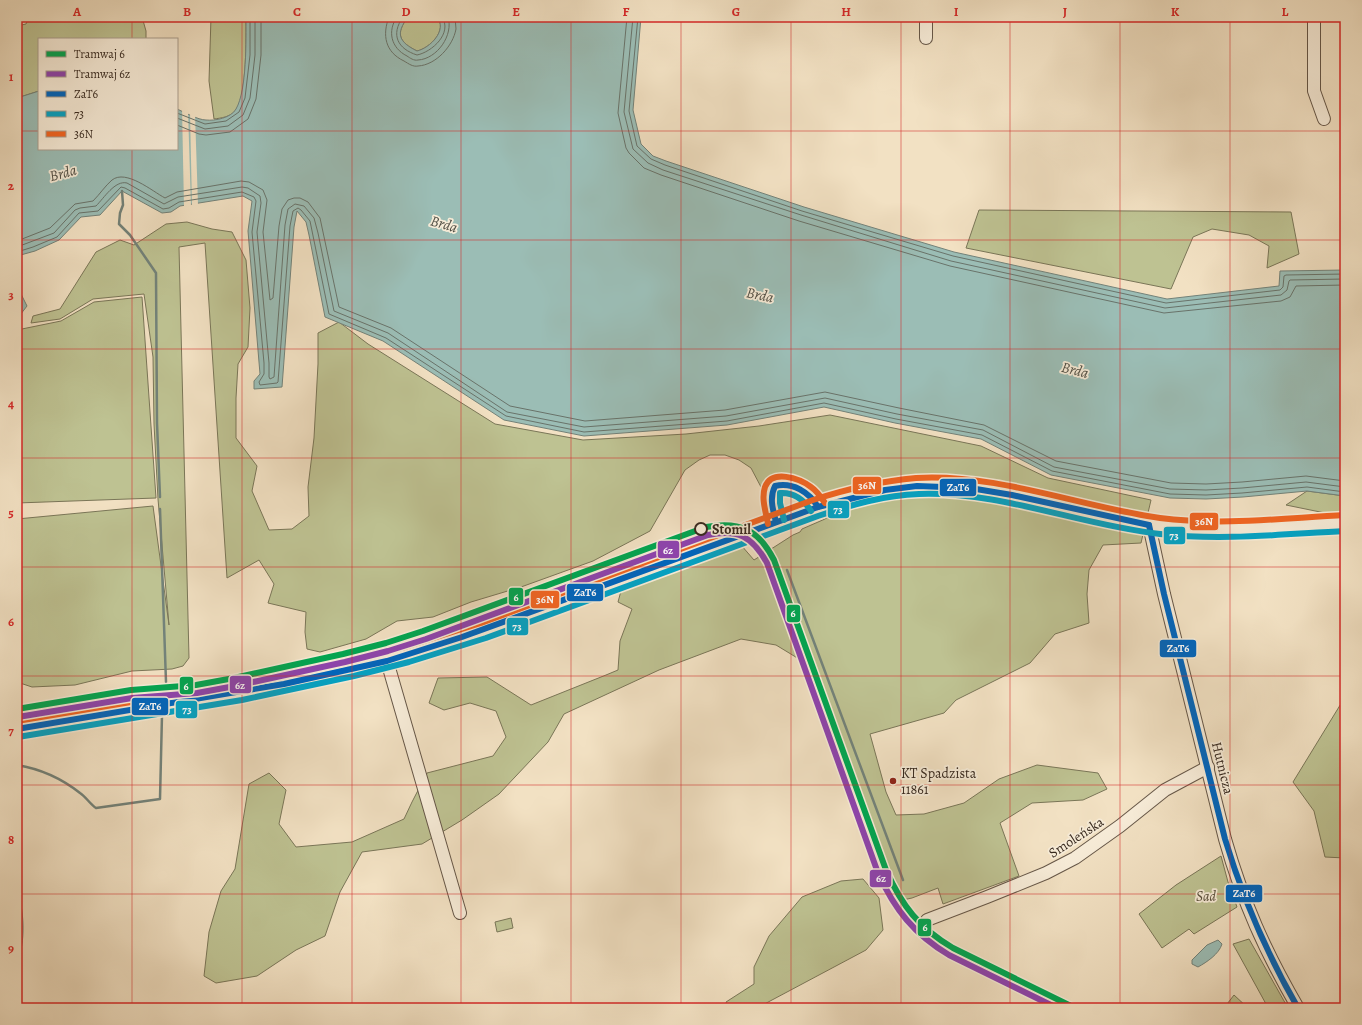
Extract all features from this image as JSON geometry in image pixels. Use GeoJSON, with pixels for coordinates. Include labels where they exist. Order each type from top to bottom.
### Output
{"type":"FeatureCollection","features":[{"type":"Feature","properties":{"kind":"street"},"geometry":{"type":"LineString","coordinates":[[926,17],[926,38]]}},
{"type":"Feature","properties":{"kind":"street"},"geometry":{"type":"LineString","coordinates":[[1314,17],[1314,74],[1316,97],[1324,119]]}},
{"type":"Feature","properties":{"kind":"street"},"geometry":{"type":"LineString","coordinates":[[17,729],[285,684],[387,661],[462,637],[818,507],[885,490],[917,486],[970,488],[1012,495],[1149,525],[1177,528],[1202,529],[1345,523]]}},
{"type":"Feature","properties":{"kind":"street","name":"Hutnicza"},"geometry":{"type":"LineString","coordinates":[[1149,525],[1164,594],[1225,839],[1241,890],[1268,955],[1298,1008]]}},
{"type":"Feature","properties":{"kind":"street"},"geometry":{"type":"LineString","coordinates":[[387,661],[460,913]]}},
{"type":"Feature","properties":{"kind":"street","name":"Smoleńska"},"geometry":{"type":"LineString","coordinates":[[927,920],[1046,873],[1075,858],[1120,826],[1165,790],[1208,767]]}},
{"type":"Feature","properties":{"kind":"green space"},"geometry":{"type":"Polygon","coordinates":[[[29,17],[142,17],[146,31],[146,38],[38,38],[38,91],[17,98],[17,26],[26,24],[29,17]]]}},
{"type":"Feature","properties":{"kind":"green space"},"geometry":{"type":"Polygon","coordinates":[[[211,17],[246,17],[245,65],[240,102],[236,110],[231,114],[226,117],[214,119],[209,81],[211,17]]]}},
{"type":"Feature","properties":{"kind":"green space"},"geometry":{"type":"Polygon","coordinates":[[[408,17],[437,17],[440,22],[439,33],[436,38],[427,46],[417,51],[406,44],[401,37],[401,28],[408,17]]]}},
{"type":"Feature","properties":{"kind":"green space"},"geometry":{"type":"Polygon","coordinates":[[[979,210],[1291,212],[1299,254],[1267,268],[1269,246],[1249,235],[1212,229],[1193,237],[1171,289],[966,248],[979,210]]]}},
{"type":"Feature","properties":{"kind":"green space"},"geometry":{"type":"Polygon","coordinates":[[[187,222],[212,229],[232,232],[246,260],[250,308],[248,347],[238,364],[236,438],[257,466],[252,491],[269,530],[292,529],[309,516],[308,487],[314,438],[318,333],[339,322],[368,344],[495,424],[583,440],[686,434],[759,426],[830,415],[981,446],[1048,478],[1151,500],[1141,543],[1103,545],[1089,570],[1087,594],[1089,623],[1055,634],[1030,663],[956,700],[944,713],[870,734],[886,792],[896,815],[924,814],[964,803],[999,779],[1037,765],[1098,773],[1107,789],[1083,800],[1032,803],[1000,823],[1019,876],[943,904],[938,888],[912,898],[898,901],[887,890],[874,864],[819,704],[799,659],[776,645],[741,639],[659,670],[564,714],[548,742],[499,794],[462,820],[422,844],[362,852],[340,892],[325,936],[296,950],[257,976],[216,983],[204,976],[209,932],[221,891],[235,869],[249,784],[269,773],[286,790],[279,824],[296,847],[352,842],[404,819],[427,773],[493,756],[506,737],[496,711],[470,703],[444,710],[429,703],[438,678],[487,677],[531,705],[618,670],[620,641],[632,609],[618,602],[621,591],[710,555],[741,545],[754,560],[800,532],[802,529],[825,519],[834,513],[827,495],[805,484],[788,477],[781,476],[765,482],[761,487],[751,468],[739,460],[725,455],[710,455],[699,460],[685,470],[650,531],[593,561],[521,587],[471,602],[433,617],[397,621],[366,639],[320,652],[307,649],[305,632],[306,612],[268,603],[274,584],[259,560],[227,578],[205,243],[179,247],[189,658],[183,666],[172,669],[132,671],[75,685],[32,687],[17,682],[17,519],[153,506],[169,625],[158,499],[154,424],[153,357],[144,294],[93,299],[60,319],[31,323],[33,316],[60,309],[96,252],[120,240],[134,245],[166,224],[187,222]]]}},
{"type":"Feature","properties":{"kind":"green space"},"geometry":{"type":"Polygon","coordinates":[[[142,297],[156,498],[17,503],[17,330],[61,321],[94,302],[142,297]]]}},
{"type":"Feature","properties":{"kind":"green space"},"geometry":{"type":"Polygon","coordinates":[[[1307,491],[1345,496],[1345,516],[1286,505],[1307,491]]]}},
{"type":"Feature","properties":{"kind":"green space"},"geometry":{"type":"Polygon","coordinates":[[[1345,701],[1345,858],[1325,857],[1314,811],[1293,782],[1342,702],[1345,701]]]}},
{"type":"Feature","properties":{"kind":"green space","name":"Sad"},"geometry":{"type":"Polygon","coordinates":[[[1221,856],[1237,907],[1194,934],[1189,929],[1162,948],[1139,914],[1176,885],[1221,856]]]}},
{"type":"Feature","properties":{"kind":"green space"},"geometry":{"type":"Polygon","coordinates":[[[863,879],[879,898],[883,930],[866,950],[757,1008],[728,1008],[726,1002],[754,984],[754,967],[769,936],[802,897],[841,881],[863,879]]]}},
{"type":"Feature","properties":{"kind":"green space"},"geometry":{"type":"Polygon","coordinates":[[[511,918],[513,928],[497,932],[495,922],[511,918]]]}},
{"type":"Feature","properties":{"kind":"green space"},"geometry":{"type":"Polygon","coordinates":[[[1249,939],[1288,1008],[1268,1008],[1233,944],[1249,939]]]}},
{"type":"Feature","properties":{"kind":"green space"},"geometry":{"type":"Polygon","coordinates":[[[1234,995],[1248,1008],[1224,1008],[1234,995]]]}},
{"type":"Feature","properties":{"kind":"water","name":"Brda"},"geometry":{"type":"Polygon","coordinates":[[[246,17],[408,17],[401,28],[401,37],[406,44],[417,51],[432,42],[439,33],[440,22],[437,17],[641,17],[633,110],[641,144],[653,156],[666,161],[804,207],[954,252],[1167,299],[1279,286],[1280,271],[1345,270],[1345,496],[1307,491],[1206,499],[1170,498],[1051,475],[981,439],[895,423],[824,407],[727,425],[584,436],[504,420],[383,341],[325,317],[306,222],[297,211],[294,227],[282,387],[254,389],[254,381],[260,374],[248,231],[252,201],[243,196],[180,206],[171,212],[162,213],[122,191],[100,215],[81,217],[59,240],[35,251],[17,256],[17,98],[38,91],[38,150],[178,150],[178,110],[203,120],[227,117],[234,112],[240,101],[244,78],[246,17]]]}},
{"type":"Feature","properties":{"kind":"water"},"geometry":{"type":"Polygon","coordinates":[[[17,290],[21,294],[27,306],[17,319],[17,290]]]}},
{"type":"Feature","properties":{"kind":"water"},"geometry":{"type":"Polygon","coordinates":[[[17,890],[21,906],[23,936],[20,954],[17,961],[17,890]]]}},
{"type":"Feature","properties":{"kind":"water"},"geometry":{"type":"Polygon","coordinates":[[[1218,940],[1222,944],[1212,957],[1198,967],[1192,964],[1192,960],[1207,945],[1218,940]]]}},
{"type":"Feature","properties":{"kind":"pier"},"geometry":{"type":"Polygon","coordinates":[[[182,108],[188,111],[191,206],[184,207],[182,108]]]}},
{"type":"Feature","properties":{"kind":"pier"},"geometry":{"type":"Polygon","coordinates":[[[190,112],[195,114],[198,205],[192,206],[190,112]]]}},
{"type":"Feature","properties":{"kind":"waterway"},"geometry":{"type":"LineString","coordinates":[[122,191],[123,205],[120,213],[119,224],[130,235],[156,273],[157,423],[160,497]]}},
{"type":"Feature","properties":{"kind":"waterway"},"geometry":{"type":"LineString","coordinates":[[160,509],[166,682]]}},
{"type":"Feature","properties":{"kind":"waterway"},"geometry":{"type":"LineString","coordinates":[[787,570],[903,880]]}},
{"type":"Feature","properties":{"kind":"waterway"},"geometry":{"type":"LineString","coordinates":[[17,765],[34,769],[58,779],[73,788],[96,808],[160,799],[162,715]]}},
{"type":"Feature","properties":{"kind":"tram line","name":"6"},"geometry":{"type":"LineString","coordinates":[[17,709],[131,690],[196,685],[343,654],[386,643],[423,631],[706,527],[718,525],[738,527],[754,534],[768,549],[774,560],[886,870],[898,895],[905,905],[921,924],[953,948],[1075,1008]]}},
{"type":"Feature","properties":{"kind":"tram line","name":"6z"},"geometry":{"type":"LineString","coordinates":[[18,717],[132,698],[197,693],[345,662],[426,639],[708,535],[719,533],[736,534],[750,541],[756,546],[767,563],[878,873],[899,910],[916,930],[949,955],[1057,1008]]}},
{"type":"Feature","properties":{"kind":"transit line","name":"36N"},"geometry":{"type":"LineString","coordinates":[[768,524],[764,506],[764,492],[768,481],[773,478],[786,477],[800,481],[815,490],[825,503]]}},
{"type":"Feature","properties":{"kind":"transit line","name":"36N"},"geometry":{"type":"LineString","coordinates":[[17,721],[239,684],[350,661],[405,647],[481,623],[813,500],[877,483],[916,478],[946,478],[977,481],[1039,492],[1130,513],[1183,520],[1252,521],[1345,515]]}},
{"type":"Feature","properties":{"kind":"transit line","name":"ZaT6"},"geometry":{"type":"LineString","coordinates":[[776,522],[772,500],[775,486],[788,485],[800,489],[810,497],[818,507]]}},
{"type":"Feature","properties":{"kind":"transit line","name":"ZaT6"},"geometry":{"type":"LineString","coordinates":[[17,729],[284,684],[387,661],[462,637],[818,507],[885,490],[917,486],[970,488],[1012,495],[1149,525]]}},
{"type":"Feature","properties":{"kind":"transit line","name":"73"},"geometry":{"type":"LineString","coordinates":[[784,520],[780,503],[780,493],[794,495],[805,503],[811,511]]}},
{"type":"Feature","properties":{"kind":"transit line","name":"73"},"geometry":{"type":"LineString","coordinates":[[18,737],[242,700],[354,676],[409,662],[486,638],[818,516],[855,504],[880,498],[919,494],[950,494],[1010,503],[1130,530],[1183,536],[1230,537],[1345,531]]}},
{"type":"Feature","properties":{"kind":"transit line","name":"ZaT6"},"geometry":{"type":"LineString","coordinates":[[1149,525],[1164,594],[1225,839],[1248,905],[1266,947],[1298,1008]]}},
{"type":"Feature","properties":{"kind":"place","name":"Stomil"},"geometry":{"type":"Point","coordinates":[701,529]}},
{"type":"Feature","properties":{"kind":"place","name":"KT Spadzista 11861"},"geometry":{"type":"Point","coordinates":[893,781]}}]}
